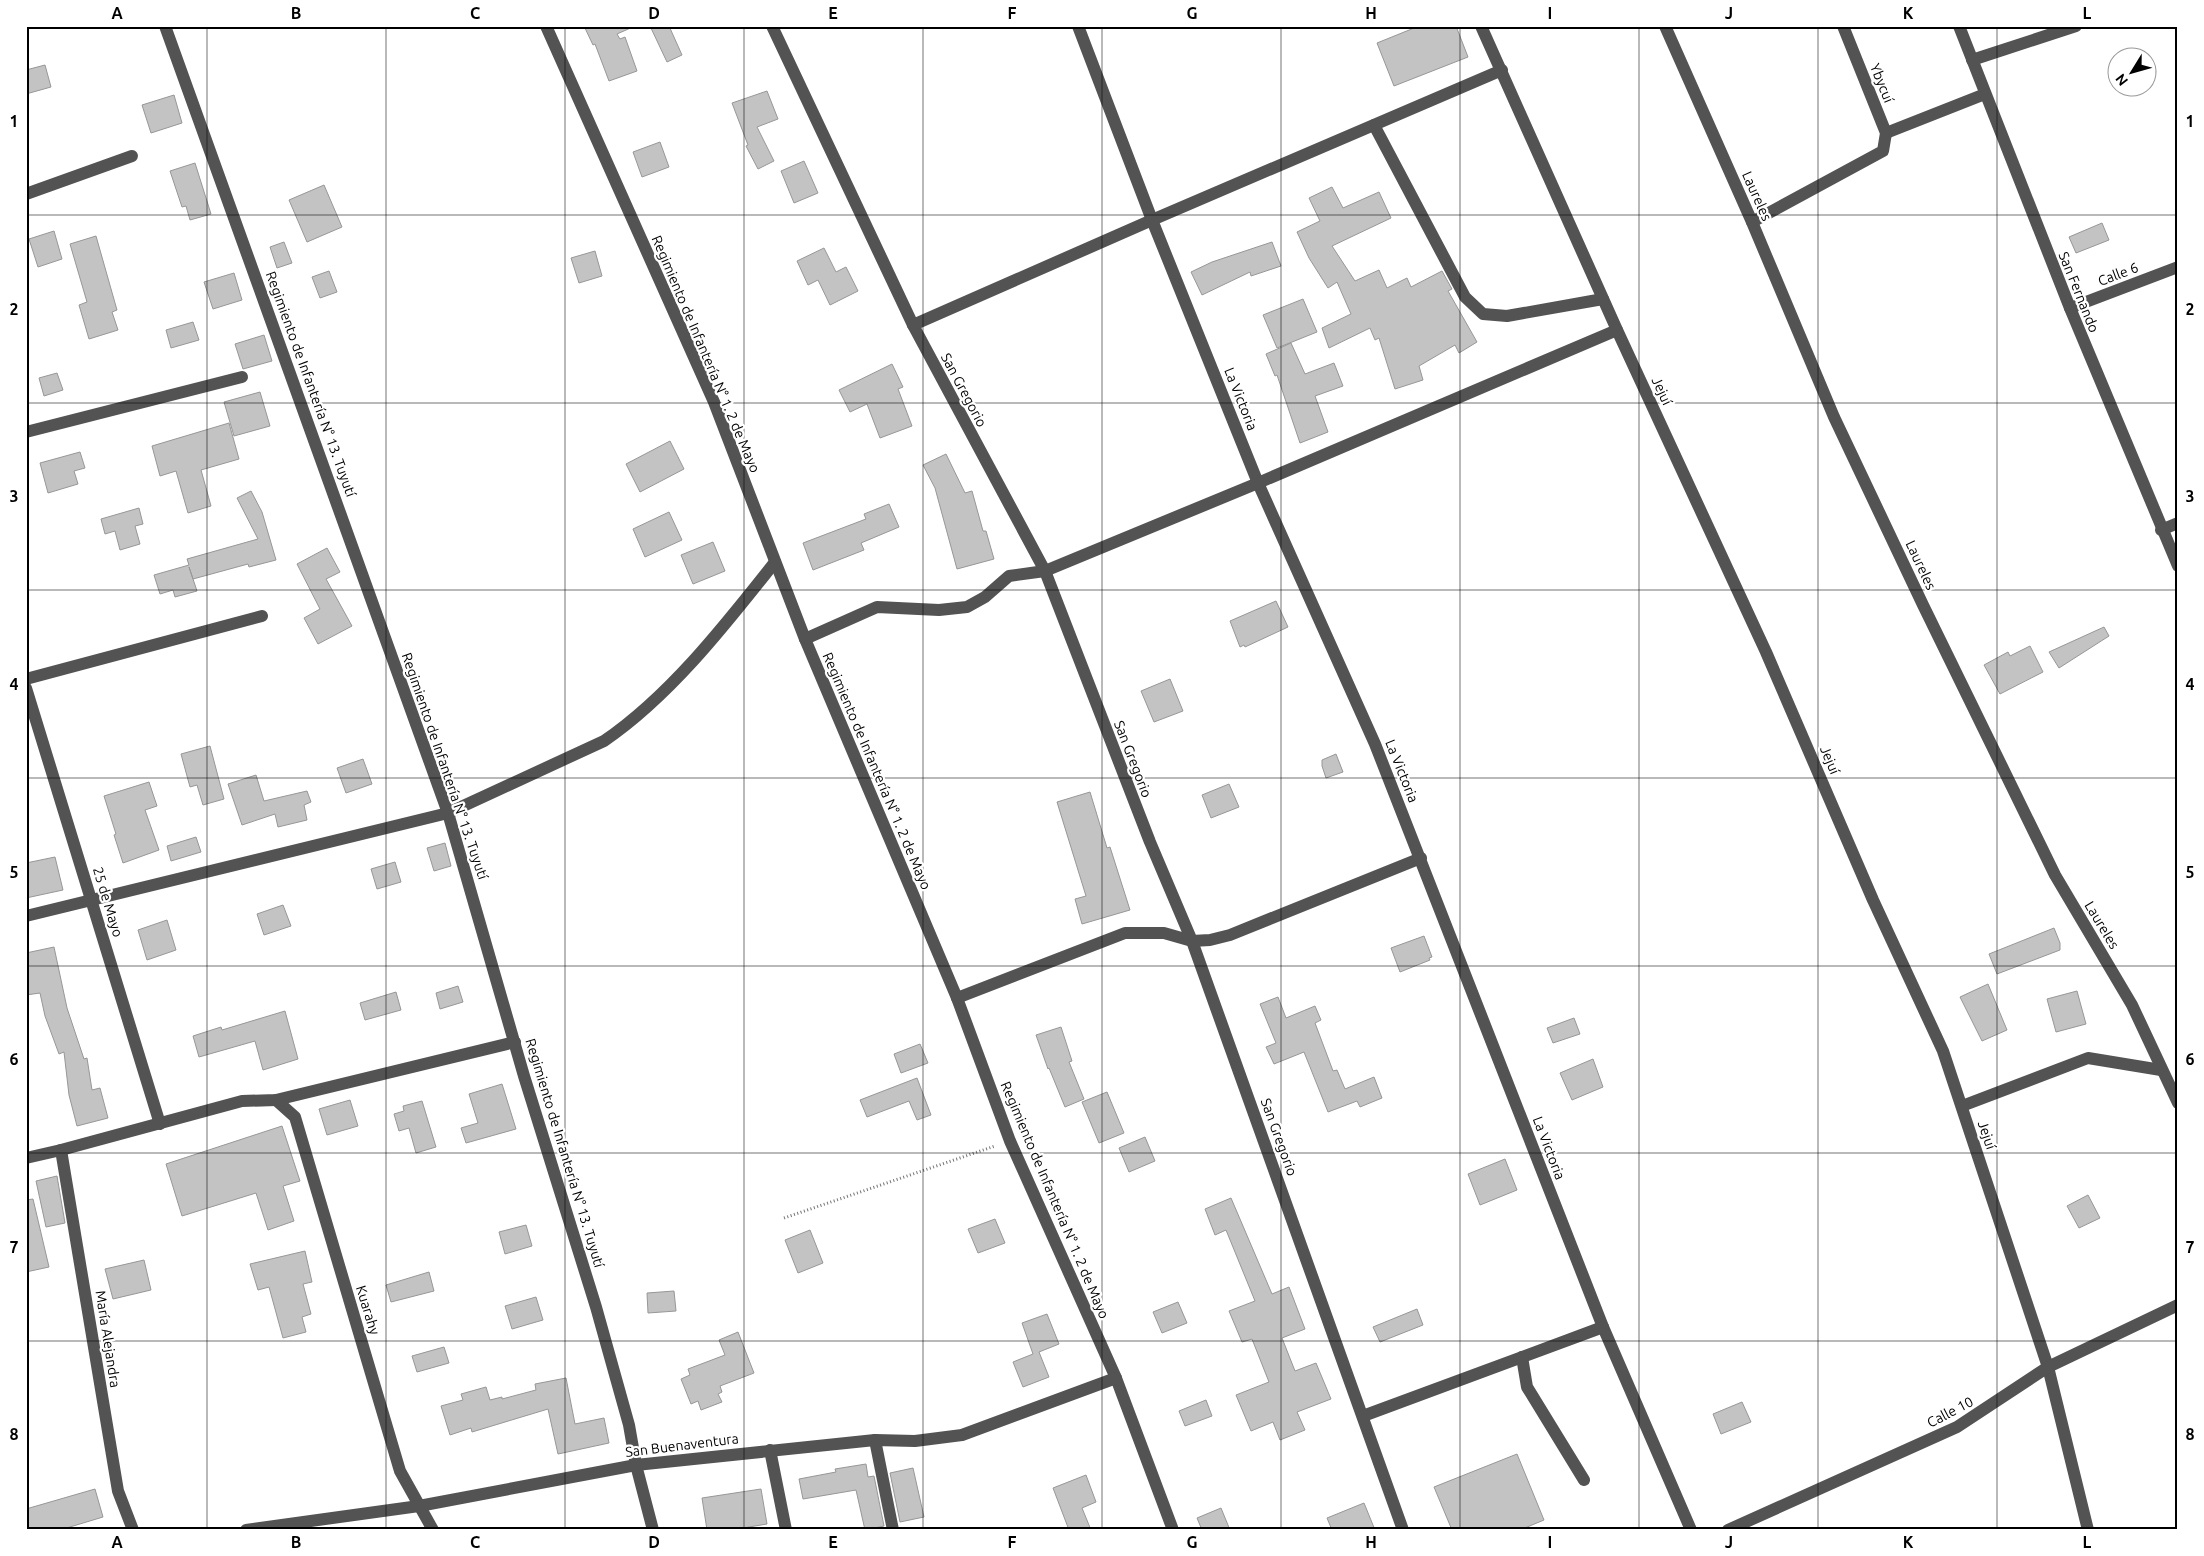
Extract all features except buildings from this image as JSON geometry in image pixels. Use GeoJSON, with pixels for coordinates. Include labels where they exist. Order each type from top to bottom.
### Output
{"type":"FeatureCollection","features":[{"type":"Feature","properties":{"kind":"street","name":"Regimiento de Infantería N° 13. Tuyutí"},"geometry":{"type":"LineString","coordinates":[[165,26],[448,813],[515,1042],[580,1252],[629,1424],[636,1465],[653,1530]]}},
{"type":"Feature","properties":{"kind":"street","name":"Regimiento de Infantería N° 1. 2 de Mayo"},"geometry":{"type":"LineString","coordinates":[[546,26],[714,402],[805,639],[957,998],[1010,1141],[1116,1378],[1173,1530]]}},
{"type":"Feature","properties":{"kind":"street","name":"San Gregorio"},"geometry":{"type":"LineString","coordinates":[[772,26],[914,325],[1044,571],[1146,833],[1192,941],[1403,1530]]}},
{"type":"Feature","properties":{"kind":"street","name":"La Victoria"},"geometry":{"type":"LineString","coordinates":[[1078,26],[1152,220],[1258,483],[1375,744],[1603,1327],[1691,1530]]}},
{"type":"Feature","properties":{"kind":"street","name":"Jejuí"},"geometry":{"type":"LineString","coordinates":[[1481,26],[1617,330],[1766,652],[1873,900],[1943,1051],[2048,1367],[2088,1530]]}},
{"type":"Feature","properties":{"kind":"street","name":"Laureles"},"geometry":{"type":"LineString","coordinates":[[1665,26],[1752,222],[1834,417],[1982,728],[2055,875],[2132,1005],[2178,1103]]}},
{"type":"Feature","properties":{"kind":"street","name":"Ybycuí"},"geometry":{"type":"LineString","coordinates":[[1843,26],[1886,133]]}},
{"type":"Feature","properties":{"kind":"street","name":"San Fernando"},"geometry":{"type":"LineString","coordinates":[[1959,26],[2070,308],[2161,530],[2178,566]]}},
{"type":"Feature","properties":{"kind":"street"},"geometry":{"type":"LineString","coordinates":[[1972,60],[2076,26]]}},
{"type":"Feature","properties":{"kind":"street"},"geometry":{"type":"LineString","coordinates":[[914,325],[1152,220],[1502,70]]}},
{"type":"Feature","properties":{"kind":"street"},"geometry":{"type":"LineString","coordinates":[[1752,222],[1883,151],[1886,133],[1985,94]]}},
{"type":"Feature","properties":{"kind":"street"},"geometry":{"type":"LineString","coordinates":[[1374,124],[1466,297],[1483,314],[1507,316],[1603,299]]}},
{"type":"Feature","properties":{"kind":"street"},"geometry":{"type":"LineString","coordinates":[[26,194],[132,156]]}},
{"type":"Feature","properties":{"kind":"street","name":"Calle 6"},"geometry":{"type":"LineString","coordinates":[[2070,308],[2178,267]]}},
{"type":"Feature","properties":{"kind":"street"},"geometry":{"type":"LineString","coordinates":[[805,639],[876,608],[939,610],[967,607],[985,597],[1009,576],[1044,571],[1258,483],[1617,330]]}},
{"type":"Feature","properties":{"kind":"street"},"geometry":{"type":"LineString","coordinates":[[26,432],[242,377]]}},
{"type":"Feature","properties":{"kind":"street"},"geometry":{"type":"LineString","coordinates":[[2161,530],[2178,523]]}},
{"type":"Feature","properties":{"kind":"street"},"geometry":{"type":"LineString","coordinates":[[26,916],[448,813],[604,741],[626,726],[717,635],[776,562]]}},
{"type":"Feature","properties":{"kind":"street"},"geometry":{"type":"LineString","coordinates":[[26,679],[262,616]]}},
{"type":"Feature","properties":{"kind":"street","name":"25 de Mayo"},"geometry":{"type":"LineString","coordinates":[[26,688],[160,1124]]}},
{"type":"Feature","properties":{"kind":"street"},"geometry":{"type":"LineString","coordinates":[[957,998],[1125,933],[1164,934],[1192,941],[1210,940],[1230,934],[1421,858]]}},
{"type":"Feature","properties":{"kind":"street"},"geometry":{"type":"LineString","coordinates":[[26,1158],[242,1101],[276,1100],[515,1042]]}},
{"type":"Feature","properties":{"kind":"street"},"geometry":{"type":"LineString","coordinates":[[1962,1106],[2088,1058],[2161,1070]]}},
{"type":"Feature","properties":{"kind":"street","name":"Kuarahy"},"geometry":{"type":"LineString","coordinates":[[276,1100],[295,1117],[400,1471],[433,1530]]}},
{"type":"Feature","properties":{"kind":"street","name":"María Alejandra"},"geometry":{"type":"LineString","coordinates":[[62,1150],[118,1491],[133,1530]]}},
{"type":"Feature","properties":{"kind":"street","name":"Calle 10"},"geometry":{"type":"LineString","coordinates":[[1728,1530],[1957,1428],[2048,1367],[2178,1305]]}},
{"type":"Feature","properties":{"kind":"street"},"geometry":{"type":"LineString","coordinates":[[1363,1416],[1603,1327]]}},
{"type":"Feature","properties":{"kind":"street"},"geometry":{"type":"LineString","coordinates":[[1522,1357],[1527,1388],[1584,1480]]}},
{"type":"Feature","properties":{"kind":"street","name":"San Buenaventura"},"geometry":{"type":"LineString","coordinates":[[246,1530],[419,1506],[636,1465],[875,1440],[915,1441],[962,1435],[1116,1378]]}},
{"type":"Feature","properties":{"kind":"street"},"geometry":{"type":"LineString","coordinates":[[875,1440],[894,1530]]}},
{"type":"Feature","properties":{"kind":"street"},"geometry":{"type":"LineString","coordinates":[[770,1450],[786,1530]]}},
{"type":"Feature","properties":{"kind":"path"},"geometry":{"type":"LineString","coordinates":[[784,1218],[1010,1141]]}}]}
